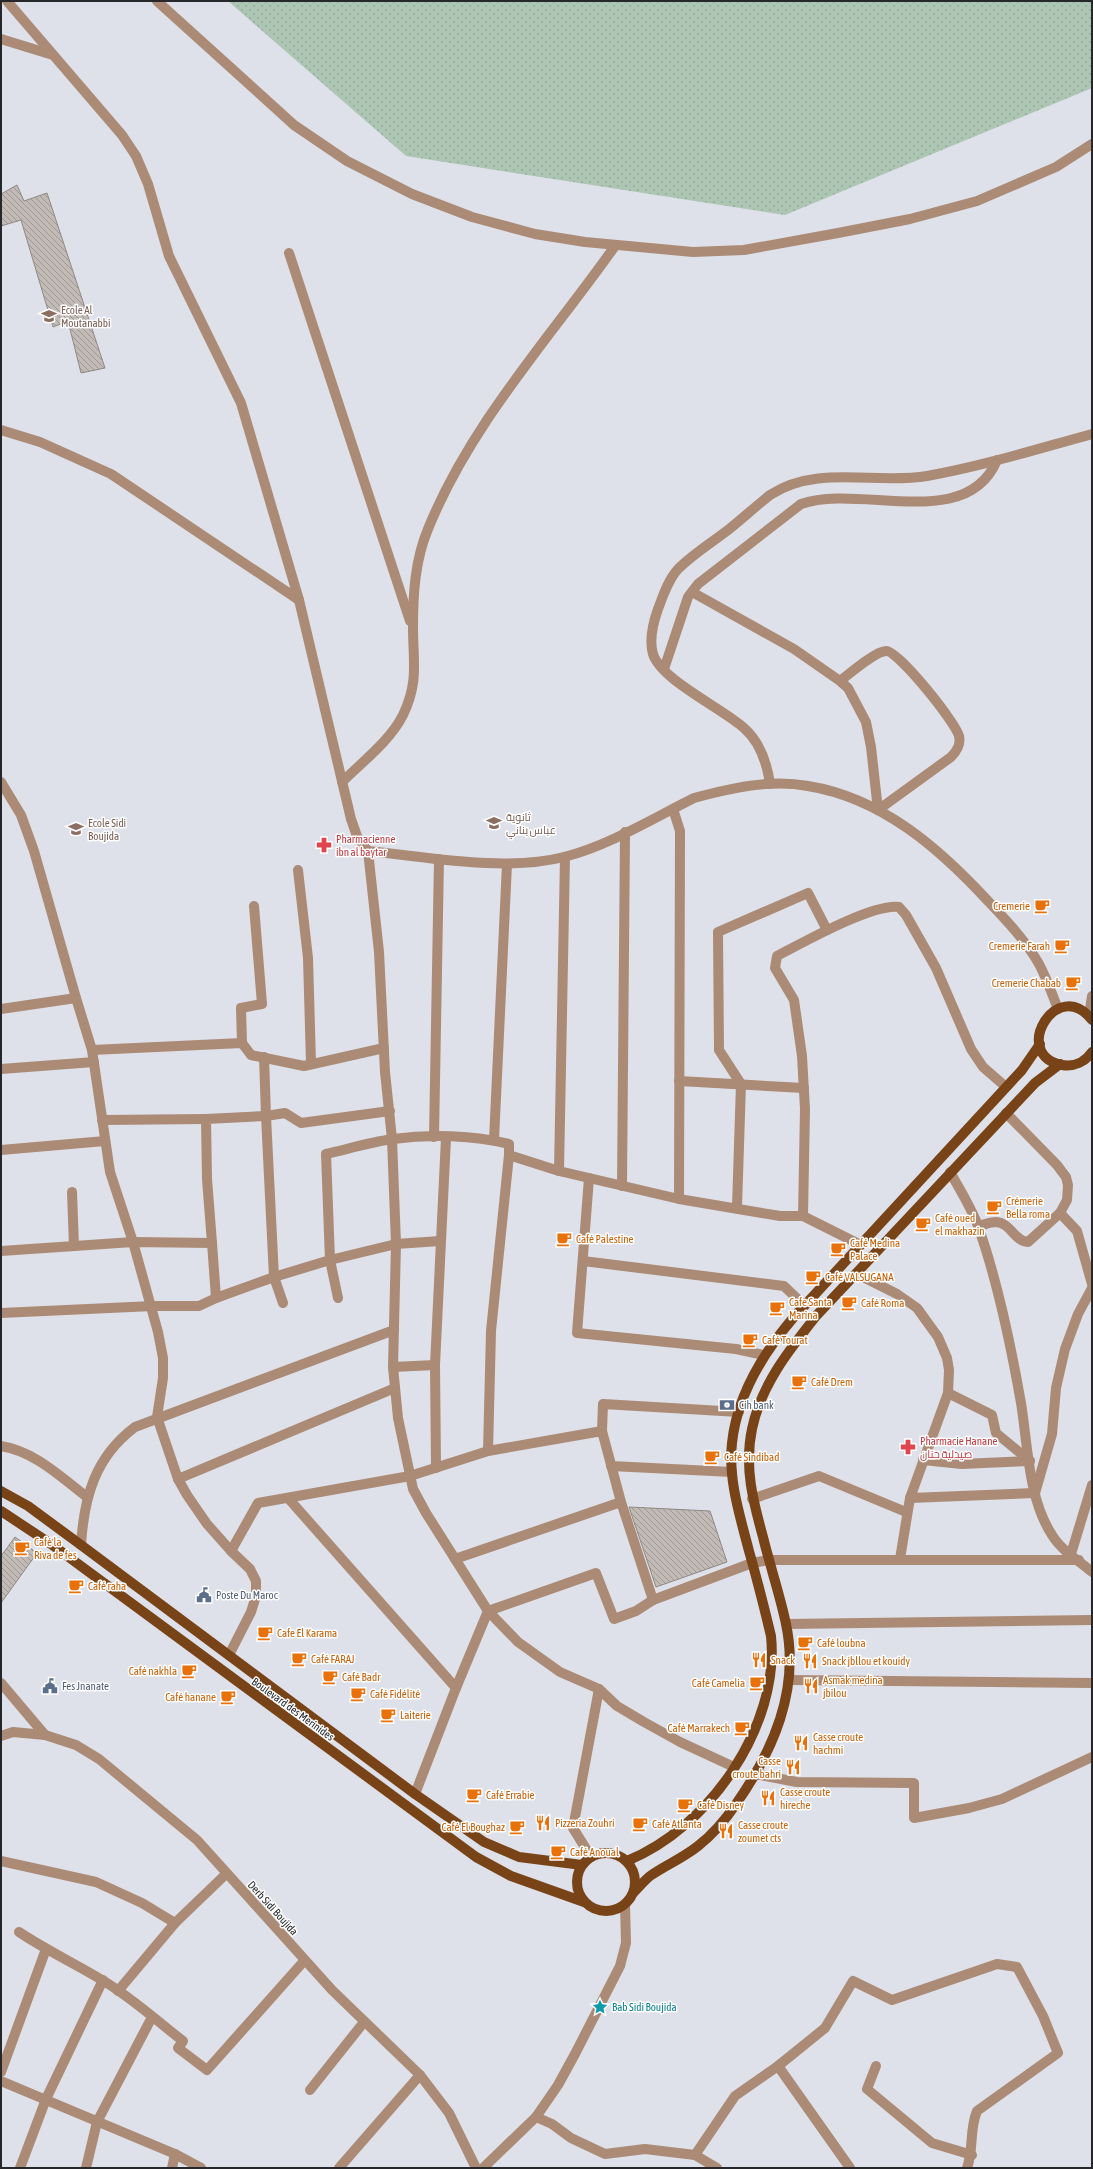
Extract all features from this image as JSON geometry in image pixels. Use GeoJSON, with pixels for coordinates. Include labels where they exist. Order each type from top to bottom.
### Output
{"type":"FeatureCollection","features":[{"type":"Feature","properties":{"kind":"main road"},"geometry":{"type":"LineString","coordinates":[[1090,1058],[1073,1065],[1060,1064],[1046,1055],[1040,1044],[1039,1035],[1042,1023],[1047,1016],[1058,1009],[1067,1007],[1077,1008],[1091,1018]]}},
{"type":"Feature","properties":{"kind":"main road"},"geometry":{"type":"LineString","coordinates":[[627,1861],[664,1840],[690,1821],[708,1804],[734,1767],[762,1711],[771,1678],[771,1636],[737,1506],[732,1472],[732,1443],[743,1397],[764,1356],[783,1329],[1022,1070],[1040,1044]]}},
{"type":"Feature","properties":{"kind":"main road"},"geometry":{"type":"LineString","coordinates":[[634,1892],[636,1881],[633,1870],[627,1861],[610,1853],[600,1853],[591,1857],[582,1865],[578,1874],[577,1884],[584,1902],[593,1908],[604,1911],[615,1910],[625,1905],[634,1892],[650,1877],[690,1852],[707,1838],[735,1806],[771,1746],[781,1719],[789,1680],[789,1652],[786,1624],[752,1499],[748,1471],[749,1444],[759,1403],[774,1374],[794,1344],[817,1316],[858,1274],[950,1172],[1006,1113],[1035,1083],[1060,1064]]}},
{"type":"Feature","properties":{"kind":"main road","name":"Boulevard des Merinides"},"geometry":{"type":"LineString","coordinates":[[1,1491],[28,1506],[415,1794],[484,1842],[519,1857],[582,1865]]}},
{"type":"Feature","properties":{"kind":"main road","name":"Boulevard des Merinides"},"geometry":{"type":"LineString","coordinates":[[1,1511],[51,1544],[476,1857],[511,1876],[584,1902]]}},
{"type":"Feature","properties":{"kind":"street"},"geometry":{"type":"LineString","coordinates":[[7,1],[122,135],[136,156],[148,184],[169,256],[242,403],[299,600],[351,819],[358,839],[368,851],[379,952],[384,1048],[392,1139],[396,1244],[393,1367],[398,1418],[414,1489],[426,1513],[488,1611],[518,1642],[534,1655],[560,1672],[599,1690],[618,1706],[644,1722],[680,1742],[734,1767]]}},
{"type":"Feature","properties":{"kind":"street"},"geometry":{"type":"LineString","coordinates":[[157,1],[294,125],[347,161],[412,194],[472,217],[535,234],[615,246],[693,252],[744,250],[910,219],[977,201],[1056,167],[1092,144]]}},
{"type":"Feature","properties":{"kind":"street"},"geometry":{"type":"LineString","coordinates":[[1,39],[53,55]]}},
{"type":"Feature","properties":{"kind":"street"},"geometry":{"type":"LineString","coordinates":[[342,782],[390,734],[403,716],[416,675],[413,628],[414,590],[418,564],[427,530],[448,482],[478,432],[615,246]]}},
{"type":"Feature","properties":{"kind":"street"},"geometry":{"type":"LineString","coordinates":[[289,254],[413,628]]}},
{"type":"Feature","properties":{"kind":"street"},"geometry":{"type":"LineString","coordinates":[[1,430],[40,442],[111,474],[299,600]]}},
{"type":"Feature","properties":{"kind":"street"},"geometry":{"type":"LineString","coordinates":[[770,784],[768,766],[760,749],[745,728],[689,690],[664,669],[653,655],[651,642],[656,614],[672,578],[691,557],[783,487],[818,477],[908,478],[927,476],[997,460],[1092,434]]}},
{"type":"Feature","properties":{"kind":"street"},"geometry":{"type":"LineString","coordinates":[[664,669],[683,610],[692,592],[714,570],[801,504],[812,500],[831,498],[929,501],[956,498],[966,494],[988,478],[992,474],[997,460]]}},
{"type":"Feature","properties":{"kind":"street"},"geometry":{"type":"LineString","coordinates":[[692,592],[794,649],[840,680],[848,688],[859,706],[866,722],[871,747],[878,810]]}},
{"type":"Feature","properties":{"kind":"street"},"geometry":{"type":"LineString","coordinates":[[840,680],[878,654],[886,651],[891,652],[900,659],[914,675],[956,728],[959,736],[958,749],[951,757],[878,810]]}},
{"type":"Feature","properties":{"kind":"street"},"geometry":{"type":"LineString","coordinates":[[1,782],[21,815],[34,851],[92,1050],[110,1172],[153,1306],[163,1358],[163,1378],[157,1417],[178,1479],[197,1510],[231,1551],[250,1569],[256,1581],[256,1596],[251,1612],[229,1655]]}},
{"type":"Feature","properties":{"kind":"street"},"geometry":{"type":"LineString","coordinates":[[368,851],[507,864],[538,862],[565,857],[625,832],[708,794],[750,785],[770,784],[809,786],[835,792],[878,810],[911,829],[955,866],[1003,917],[1038,963],[1058,1009]]}},
{"type":"Feature","properties":{"kind":"street"},"geometry":{"type":"LineString","coordinates":[[673,809],[680,831],[679,1199]]}},
{"type":"Feature","properties":{"kind":"street"},"geometry":{"type":"LineString","coordinates":[[622,1186],[625,832]]}},
{"type":"Feature","properties":{"kind":"street"},"geometry":{"type":"LineString","coordinates":[[559,1171],[565,857]]}},
{"type":"Feature","properties":{"kind":"street"},"geometry":{"type":"LineString","coordinates":[[434,1137],[439,858]]}},
{"type":"Feature","properties":{"kind":"street"},"geometry":{"type":"LineString","coordinates":[[494,1140],[507,864]]}},
{"type":"Feature","properties":{"kind":"street"},"geometry":{"type":"LineString","coordinates":[[298,870],[308,958],[311,1063]]}},
{"type":"Feature","properties":{"kind":"street"},"geometry":{"type":"LineString","coordinates":[[737,1207],[741,1084],[719,1050],[718,932],[808,893],[827,930]]}},
{"type":"Feature","properties":{"kind":"street"},"geometry":{"type":"LineString","coordinates":[[254,906],[262,1004],[241,1008],[242,1043],[251,1055],[304,1066],[311,1063],[384,1048]]}},
{"type":"Feature","properties":{"kind":"street"},"geometry":{"type":"LineString","coordinates":[[803,1216],[804,1088],[802,1056],[794,1000],[775,968],[777,956],[827,930],[884,907],[899,907],[906,915],[936,968],[971,1049],[983,1067],[1006,1087]]}},
{"type":"Feature","properties":{"kind":"street"},"geometry":{"type":"LineString","coordinates":[[1091,1018],[1092,996]]}},
{"type":"Feature","properties":{"kind":"street"},"geometry":{"type":"LineString","coordinates":[[1,1009],[76,998]]}},
{"type":"Feature","properties":{"kind":"street"},"geometry":{"type":"LineString","coordinates":[[92,1050],[242,1043]]}},
{"type":"Feature","properties":{"kind":"street"},"geometry":{"type":"LineString","coordinates":[[264,1057],[274,1277],[283,1303]]}},
{"type":"Feature","properties":{"kind":"street"},"geometry":{"type":"LineString","coordinates":[[1,1069],[94,1062]]}},
{"type":"Feature","properties":{"kind":"street"},"geometry":{"type":"LineString","coordinates":[[679,1081],[804,1088]]}},
{"type":"Feature","properties":{"kind":"street"},"geometry":{"type":"LineString","coordinates":[[102,1120],[206,1119],[266,1116],[286,1113],[301,1123],[390,1110]]}},
{"type":"Feature","properties":{"kind":"street"},"geometry":{"type":"LineString","coordinates":[[978,1226],[1000,1223],[1008,1228],[1020,1240],[1028,1242],[1060,1213],[1064,1207],[1068,1192],[1066,1177],[1057,1165],[1006,1113]]}},
{"type":"Feature","properties":{"kind":"street"},"geometry":{"type":"LineString","coordinates":[[206,1119],[207,1179],[216,1298]]}},
{"type":"Feature","properties":{"kind":"street"},"geometry":{"type":"LineString","coordinates":[[338,1298],[330,1260],[326,1154],[392,1139],[434,1137],[494,1140],[509,1144],[491,1331],[488,1451]]}},
{"type":"Feature","properties":{"kind":"street"},"geometry":{"type":"LineString","coordinates":[[436,1468],[435,1365],[446,1138]]}},
{"type":"Feature","properties":{"kind":"street"},"geometry":{"type":"LineString","coordinates":[[1,1150],[105,1141]]}},
{"type":"Feature","properties":{"kind":"street"},"geometry":{"type":"LineString","coordinates":[[508,1155],[559,1171],[679,1199],[737,1207],[780,1216],[803,1216],[861,1245]]}},
{"type":"Feature","properties":{"kind":"street"},"geometry":{"type":"LineString","coordinates":[[950,1172],[978,1226],[1008,1342],[1035,1494],[1044,1520],[1052,1536],[1092,1572]]}},
{"type":"Feature","properties":{"kind":"street"},"geometry":{"type":"LineString","coordinates":[[589,1178],[577,1333],[736,1349],[764,1356]]}},
{"type":"Feature","properties":{"kind":"street"},"geometry":{"type":"LineString","coordinates":[[72,1192],[74,1246]]}},
{"type":"Feature","properties":{"kind":"street"},"geometry":{"type":"LineString","coordinates":[[1060,1213],[1077,1232],[1092,1284]]}},
{"type":"Feature","properties":{"kind":"street"},"geometry":{"type":"LineString","coordinates":[[1,1313],[153,1306],[200,1306],[216,1298],[274,1277],[330,1260],[396,1244],[440,1241]]}},
{"type":"Feature","properties":{"kind":"street"},"geometry":{"type":"LineString","coordinates":[[1,1251],[133,1242],[212,1243]]}},
{"type":"Feature","properties":{"kind":"street"},"geometry":{"type":"LineString","coordinates":[[583,1261],[784,1286],[804,1305]]}},
{"type":"Feature","properties":{"kind":"street"},"geometry":{"type":"LineString","coordinates":[[858,1274],[898,1294],[917,1308],[925,1317],[938,1337],[947,1358],[949,1370],[948,1393],[923,1460],[906,1512],[900,1560]]}},
{"type":"Feature","properties":{"kind":"street"},"geometry":{"type":"LineString","coordinates":[[1035,1494],[1052,1434],[1056,1388],[1065,1349],[1078,1314],[1092,1288]]}},
{"type":"Feature","properties":{"kind":"street"},"geometry":{"type":"LineString","coordinates":[[81,1545],[87,1497],[100,1466],[113,1446],[135,1426],[394,1330]]}},
{"type":"Feature","properties":{"kind":"street"},"geometry":{"type":"LineString","coordinates":[[393,1367],[435,1365]]}},
{"type":"Feature","properties":{"kind":"street"},"geometry":{"type":"LineString","coordinates":[[178,1479],[395,1388]]}},
{"type":"Feature","properties":{"kind":"street"},"geometry":{"type":"LineString","coordinates":[[948,1393],[992,1415],[996,1433],[1030,1461]]}},
{"type":"Feature","properties":{"kind":"street"},"geometry":{"type":"LineString","coordinates":[[653,1600],[621,1502],[602,1431],[603,1404],[739,1412]]}},
{"type":"Feature","properties":{"kind":"street"},"geometry":{"type":"LineString","coordinates":[[231,1551],[258,1503],[410,1476],[488,1451],[602,1431]]}},
{"type":"Feature","properties":{"kind":"street"},"geometry":{"type":"LineString","coordinates":[[1,1446],[25,1453],[50,1468],[87,1497]]}},
{"type":"Feature","properties":{"kind":"street"},"geometry":{"type":"LineString","coordinates":[[923,1460],[962,1464],[1030,1461]]}},
{"type":"Feature","properties":{"kind":"street"},"geometry":{"type":"LineString","coordinates":[[611,1466],[732,1472]]}},
{"type":"Feature","properties":{"kind":"street"},"geometry":{"type":"LineString","coordinates":[[752,1499],[819,1476],[906,1512]]}},
{"type":"Feature","properties":{"kind":"street"},"geometry":{"type":"LineString","coordinates":[[1075,1557],[1092,1485]]}},
{"type":"Feature","properties":{"kind":"street"},"geometry":{"type":"LineString","coordinates":[[910,1498],[1035,1494]]}},
{"type":"Feature","properties":{"kind":"street"},"geometry":{"type":"LineString","coordinates":[[288,1498],[456,1688]]}},
{"type":"Feature","properties":{"kind":"street"},"geometry":{"type":"LineString","coordinates":[[455,1559],[621,1502]]}},
{"type":"Feature","properties":{"kind":"street"},"geometry":{"type":"LineString","coordinates":[[415,1794],[488,1611],[596,1573],[614,1619],[636,1611],[653,1600],[752,1563],[769,1560],[900,1560],[1075,1557]]}},
{"type":"Feature","properties":{"kind":"street"},"geometry":{"type":"LineString","coordinates":[[786,1624],[1092,1620]]}},
{"type":"Feature","properties":{"kind":"street"},"geometry":{"type":"LineString","coordinates":[[789,1680],[1092,1683]]}},
{"type":"Feature","properties":{"kind":"street"},"geometry":{"type":"LineString","coordinates":[[1,1683],[45,1735]]}},
{"type":"Feature","properties":{"kind":"street"},"geometry":{"type":"LineString","coordinates":[[591,1857],[573,1828],[599,1690]]}},
{"type":"Feature","properties":{"kind":"street","name":"Derb Sidi Boujida"},"geometry":{"type":"LineString","coordinates":[[1,1736],[13,1732],[45,1735],[76,1745],[98,1759],[197,1840],[304,1961],[364,2022],[420,2075],[449,2113],[476,2168]]}},
{"type":"Feature","properties":{"kind":"street"},"geometry":{"type":"LineString","coordinates":[[755,1774],[797,1782],[914,1783],[914,1818],[969,1808],[1002,1799],[1092,1757]]}},
{"type":"Feature","properties":{"kind":"street"},"geometry":{"type":"LineString","coordinates":[[1,1861],[96,1882],[142,1903],[175,1923]]}},
{"type":"Feature","properties":{"kind":"street"},"geometry":{"type":"LineString","coordinates":[[118,1991],[175,1923],[226,1874]]}},
{"type":"Feature","properties":{"kind":"street"},"geometry":{"type":"LineString","coordinates":[[483,2168],[536,2117],[558,2085],[575,2054],[620,1966],[626,1943],[625,1905]]}},
{"type":"Feature","properties":{"kind":"street"},"geometry":{"type":"LineString","coordinates":[[19,1932],[46,1949],[103,1980],[118,1991],[183,2041],[178,2048],[207,2070],[304,1961]]}},
{"type":"Feature","properties":{"kind":"street"},"geometry":{"type":"LineString","coordinates":[[1,2072],[46,1949]]}},
{"type":"Feature","properties":{"kind":"street"},"geometry":{"type":"LineString","coordinates":[[695,2155],[735,2096],[778,2066],[825,2028],[853,1981],[892,2000],[996,1964],[1017,1966],[1043,2016],[1058,2053],[977,2111],[972,2123],[972,2155],[967,2168]]}},
{"type":"Feature","properties":{"kind":"street"},"geometry":{"type":"LineString","coordinates":[[20,2168],[46,2099],[103,1980]]}},
{"type":"Feature","properties":{"kind":"street"},"geometry":{"type":"LineString","coordinates":[[86,2168],[97,2122],[152,2017]]}},
{"type":"Feature","properties":{"kind":"street"},"geometry":{"type":"LineString","coordinates":[[310,2090],[364,2022]]}},
{"type":"Feature","properties":{"kind":"street"},"geometry":{"type":"LineString","coordinates":[[778,2066],[850,2168]]}},
{"type":"Feature","properties":{"kind":"street"},"geometry":{"type":"LineString","coordinates":[[876,2066],[867,2089],[932,2143],[972,2155]]}},
{"type":"Feature","properties":{"kind":"street"},"geometry":{"type":"LineString","coordinates":[[339,2168],[420,2075]]}},
{"type":"Feature","properties":{"kind":"street"},"geometry":{"type":"LineString","coordinates":[[1,2081],[175,2154],[201,2168]]}},
{"type":"Feature","properties":{"kind":"street"},"geometry":{"type":"LineString","coordinates":[[536,2117],[552,2124],[571,2138],[605,2154],[644,2149],[695,2155],[717,2168]]}},
{"type":"Feature","properties":{"kind":"street"},"geometry":{"type":"LineString","coordinates":[[172,2168],[175,2154]]}},
{"type":"Feature","properties":{"kind":"green space"},"geometry":{"type":"Polygon","coordinates":[[[228,1],[1092,1],[1092,88],[785,215],[406,156],[228,1]]]}},
{"type":"Feature","properties":{"kind":"building"},"geometry":{"type":"Polygon","coordinates":[[[17,185],[24,201],[47,193],[105,368],[81,373],[68,321],[53,327],[21,220],[1,226],[1,194],[17,185]]]}},
{"type":"Feature","properties":{"kind":"building"},"geometry":{"type":"Polygon","coordinates":[[[629,1507],[710,1511],[727,1562],[656,1587],[629,1507]]]}},
{"type":"Feature","properties":{"kind":"building"},"geometry":{"type":"Polygon","coordinates":[[[15,1537],[37,1553],[1,1603],[1,1556],[15,1537]]]}},
{"type":"Feature","properties":{"kind":"place","name":"Ecole Al Moutanabbi"},"geometry":{"type":"Point","coordinates":[49,316]}},
{"type":"Feature","properties":{"kind":"place","name":"ثانوية عباس بناني"},"geometry":{"type":"Point","coordinates":[494,823]}},
{"type":"Feature","properties":{"kind":"place","name":"Ecole Sidi Boujida"},"geometry":{"type":"Point","coordinates":[76,829]}},
{"type":"Feature","properties":{"kind":"place","name":"Pharmacienne ibn al baytar"},"geometry":{"type":"Point","coordinates":[324,845]}},
{"type":"Feature","properties":{"kind":"place","name":"Cremerie"},"geometry":{"type":"Point","coordinates":[1042,906]}},
{"type":"Feature","properties":{"kind":"place","name":"Cremerie Farah"},"geometry":{"type":"Point","coordinates":[1062,946]}},
{"type":"Feature","properties":{"kind":"place","name":"Cremerie Chabab"},"geometry":{"type":"Point","coordinates":[1073,983]}},
{"type":"Feature","properties":{"kind":"place","name":"Crémerie Bella roma"},"geometry":{"type":"Point","coordinates":[994,1207]}},
{"type":"Feature","properties":{"kind":"place","name":"Café oued el makhazin"},"geometry":{"type":"Point","coordinates":[923,1224]}},
{"type":"Feature","properties":{"kind":"place","name":"Café Palestine"},"geometry":{"type":"Point","coordinates":[564,1239]}},
{"type":"Feature","properties":{"kind":"place","name":"Café Medina Palace"},"geometry":{"type":"Point","coordinates":[838,1249]}},
{"type":"Feature","properties":{"kind":"place","name":"Café VALSUGANA"},"geometry":{"type":"Point","coordinates":[813,1277]}},
{"type":"Feature","properties":{"kind":"place","name":"Café Roma"},"geometry":{"type":"Point","coordinates":[849,1303]}},
{"type":"Feature","properties":{"kind":"place","name":"Cafe Santa Marina"},"geometry":{"type":"Point","coordinates":[777,1308]}},
{"type":"Feature","properties":{"kind":"place","name":"Café Tourat"},"geometry":{"type":"Point","coordinates":[750,1340]}},
{"type":"Feature","properties":{"kind":"place","name":"Café Drem"},"geometry":{"type":"Point","coordinates":[799,1382]}},
{"type":"Feature","properties":{"kind":"place","name":"Cih bank"},"geometry":{"type":"Point","coordinates":[727,1405]}},
{"type":"Feature","properties":{"kind":"place","name":"Pharmacie Hanane صيدلية حنان"},"geometry":{"type":"Point","coordinates":[908,1447]}},
{"type":"Feature","properties":{"kind":"place","name":"Café Sindibad"},"geometry":{"type":"Point","coordinates":[712,1457]}},
{"type":"Feature","properties":{"kind":"place","name":"Café la Riva de fes"},"geometry":{"type":"Point","coordinates":[22,1548]}},
{"type":"Feature","properties":{"kind":"place","name":"Café raha"},"geometry":{"type":"Point","coordinates":[76,1586]}},
{"type":"Feature","properties":{"kind":"place","name":"Poste Du Maroc"},"geometry":{"type":"Point","coordinates":[204,1595]}},
{"type":"Feature","properties":{"kind":"place","name":"Cafe El Karama"},"geometry":{"type":"Point","coordinates":[265,1633]}},
{"type":"Feature","properties":{"kind":"place","name":"Café loubna"},"geometry":{"type":"Point","coordinates":[805,1643]}},
{"type":"Feature","properties":{"kind":"place","name":"Café FARAJ"},"geometry":{"type":"Point","coordinates":[299,1659]}},
{"type":"Feature","properties":{"kind":"place","name":"Snack"},"geometry":{"type":"Point","coordinates":[759,1660]}},
{"type":"Feature","properties":{"kind":"place","name":"Snack jbllou et kouidy"},"geometry":{"type":"Point","coordinates":[810,1661]}},
{"type":"Feature","properties":{"kind":"place","name":"Café nakhla"},"geometry":{"type":"Point","coordinates":[189,1671]}},
{"type":"Feature","properties":{"kind":"place","name":"Café Badr"},"geometry":{"type":"Point","coordinates":[330,1677]}},
{"type":"Feature","properties":{"kind":"place","name":"Café Camelia"},"geometry":{"type":"Point","coordinates":[757,1683]}},
{"type":"Feature","properties":{"kind":"place","name":"Fes Jnanate"},"geometry":{"type":"Point","coordinates":[50,1686]}},
{"type":"Feature","properties":{"kind":"place","name":"Asmak medina jbilou"},"geometry":{"type":"Point","coordinates":[811,1686]}},
{"type":"Feature","properties":{"kind":"place","name":"Café Fidélité"},"geometry":{"type":"Point","coordinates":[358,1694]}},
{"type":"Feature","properties":{"kind":"place","name":"Café hanane"},"geometry":{"type":"Point","coordinates":[228,1697]}},
{"type":"Feature","properties":{"kind":"place","name":"Laiterie"},"geometry":{"type":"Point","coordinates":[388,1715]}},
{"type":"Feature","properties":{"kind":"place","name":"Café Marrakech"},"geometry":{"type":"Point","coordinates":[742,1728]}},
{"type":"Feature","properties":{"kind":"place","name":"Casse croute hachmi"},"geometry":{"type":"Point","coordinates":[801,1743]}},
{"type":"Feature","properties":{"kind":"place","name":"Casse croute bahri"},"geometry":{"type":"Point","coordinates":[793,1767]}},
{"type":"Feature","properties":{"kind":"place","name":"Café Errabie"},"geometry":{"type":"Point","coordinates":[474,1795]}},
{"type":"Feature","properties":{"kind":"place","name":"Casse croute hireche"},"geometry":{"type":"Point","coordinates":[768,1798]}},
{"type":"Feature","properties":{"kind":"place","name":"Café Disney"},"geometry":{"type":"Point","coordinates":[685,1805]}},
{"type":"Feature","properties":{"kind":"place","name":"Pizzeria Zouhri"},"geometry":{"type":"Point","coordinates":[543,1823]}},
{"type":"Feature","properties":{"kind":"place","name":"Café Atlanta"},"geometry":{"type":"Point","coordinates":[640,1824]}},
{"type":"Feature","properties":{"kind":"place","name":"Café El Boughaz"},"geometry":{"type":"Point","coordinates":[517,1827]}},
{"type":"Feature","properties":{"kind":"place","name":"Casse croute zoumet cts"},"geometry":{"type":"Point","coordinates":[726,1831]}},
{"type":"Feature","properties":{"kind":"place","name":"Café Anoual"},"geometry":{"type":"Point","coordinates":[558,1852]}},
{"type":"Feature","properties":{"kind":"place","name":"Bab Sidi Boujida"},"geometry":{"type":"Point","coordinates":[600,2007]}}]}
